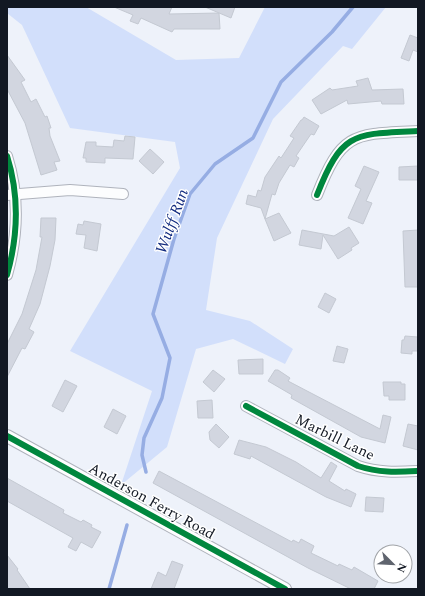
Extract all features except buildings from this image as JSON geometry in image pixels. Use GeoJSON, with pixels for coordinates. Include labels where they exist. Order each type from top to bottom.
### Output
{"type":"FeatureCollection","features":[{"type":"Feature","properties":{"kind":"street"},"geometry":{"type":"LineString","coordinates":[[317,195],[327,168],[337,152],[348,142],[366,134],[418,131]]}},
{"type":"Feature","properties":{"kind":"street"},"geometry":{"type":"LineString","coordinates":[[7,156],[15,231],[7,275]]}},
{"type":"Feature","properties":{"kind":"street"},"geometry":{"type":"LineString","coordinates":[[11,195],[70,190],[122,194]]}},
{"type":"Feature","properties":{"kind":"street","name":"Marbill Lane"},"geometry":{"type":"LineString","coordinates":[[246,406],[358,466],[373,471],[388,473],[418,471]]}},
{"type":"Feature","properties":{"kind":"street","name":"Anderson Ferry Road"},"geometry":{"type":"LineString","coordinates":[[7,436],[285,589]]}},
{"type":"Feature","properties":{"kind":"shaded area"},"geometry":{"type":"Polygon","coordinates":[[[7,7],[86,7],[176,60],[239,58],[265,7],[386,7],[352,49],[343,46],[273,119],[217,238],[206,310],[250,321],[293,349],[285,364],[233,339],[196,349],[167,447],[121,485],[152,391],[70,351],[180,168],[175,142],[70,128],[22,25],[7,13],[7,7]]]}},
{"type":"Feature","properties":{"kind":"waterway","name":"Wulff Run"},"geometry":{"type":"LineString","coordinates":[[146,472],[142,455],[144,438],[162,398],[170,358],[153,314],[174,239],[190,194],[215,164],[253,138],[281,82],[332,32],[353,7]]}},
{"type":"Feature","properties":{"kind":"waterway","name":"Wulff Run"},"geometry":{"type":"LineString","coordinates":[[109,589],[127,525]]}},
{"type":"Feature","properties":{"kind":"cycle path"},"geometry":{"type":"LineString","coordinates":[[317,195],[334,158],[343,147],[353,140],[379,133],[418,131]]}},
{"type":"Feature","properties":{"kind":"cycle path"},"geometry":{"type":"LineString","coordinates":[[7,156],[14,185],[16,215],[11,260],[7,275]]}},
{"type":"Feature","properties":{"kind":"cycle path"},"geometry":{"type":"LineString","coordinates":[[246,406],[358,466],[381,471],[418,471]]}},
{"type":"Feature","properties":{"kind":"cycle path"},"geometry":{"type":"LineString","coordinates":[[7,436],[285,589]]}}]}
